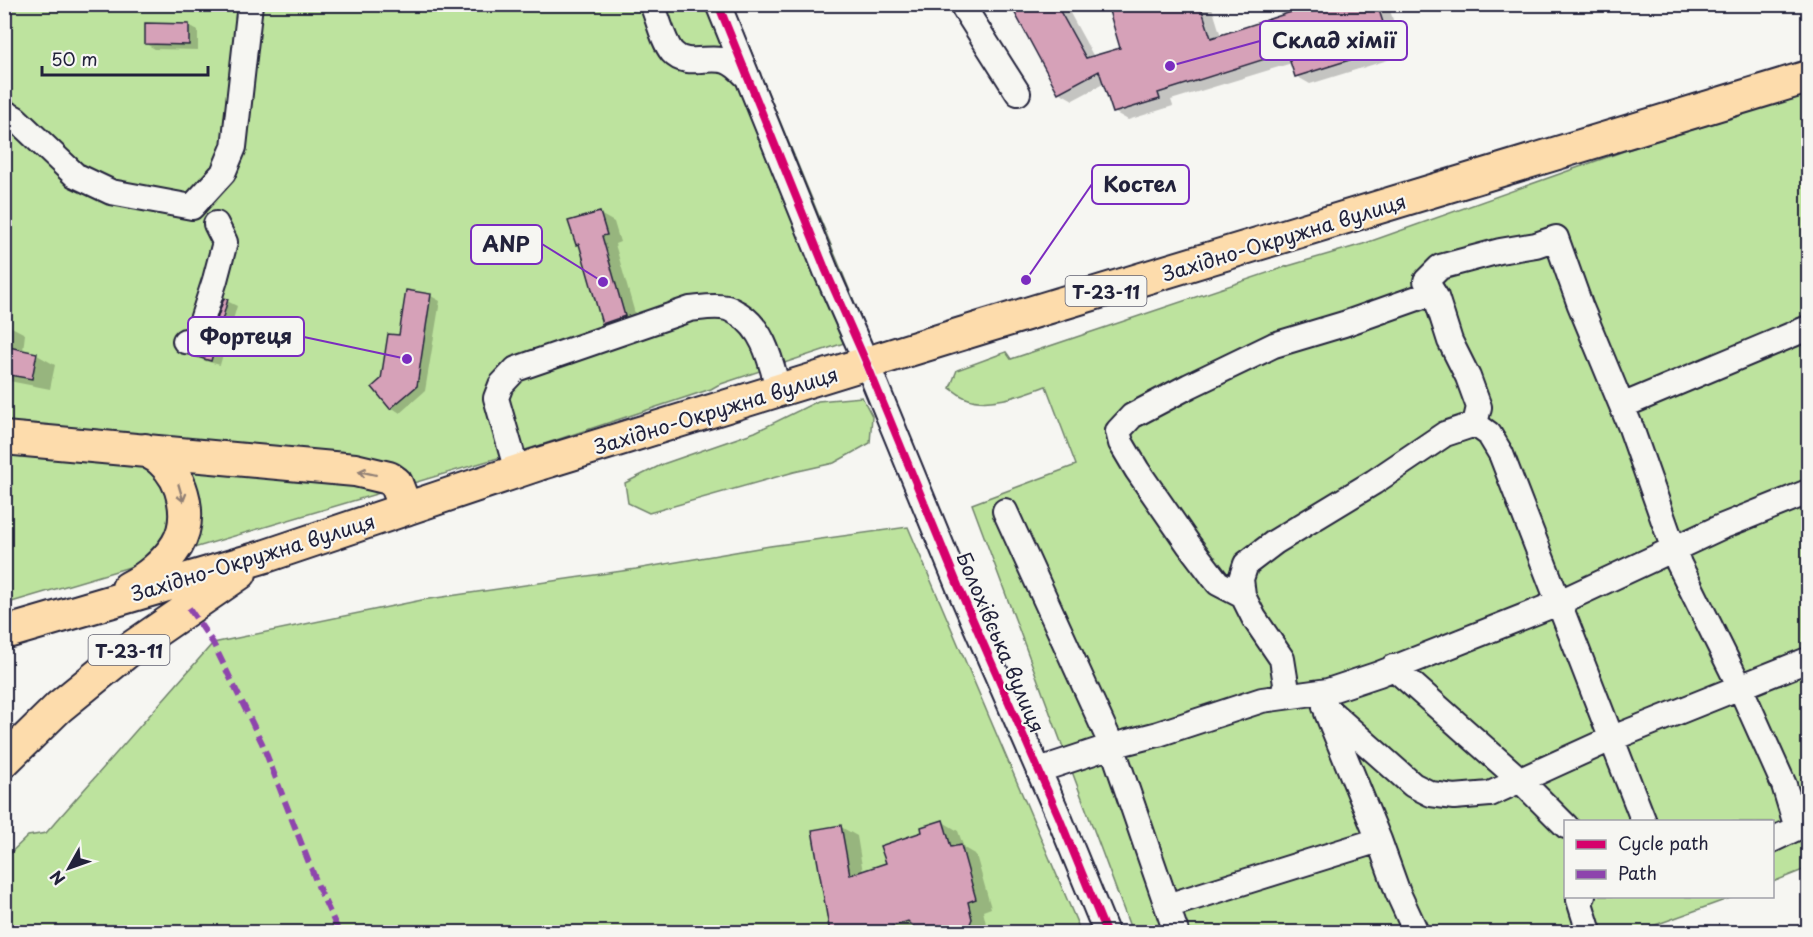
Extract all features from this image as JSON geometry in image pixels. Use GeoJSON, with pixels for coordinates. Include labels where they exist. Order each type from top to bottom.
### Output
{"type":"FeatureCollection","features":[{"type":"Feature","properties":{"kind":"main road","name":"Західно-Окружна вулиця"},"geometry":{"type":"LineString","coordinates":[[4,633],[266,556],[517,471],[987,326],[1809,78]]}},
{"type":"Feature","properties":{"kind":"main road"},"geometry":{"type":"LineString","coordinates":[[4,438],[344,469],[377,475],[396,483],[406,509]]}},
{"type":"Feature","properties":{"kind":"main road"},"geometry":{"type":"LineString","coordinates":[[93,606],[133,586],[160,566],[177,545],[183,529],[185,510],[182,489],[160,459],[144,450]]}},
{"type":"Feature","properties":{"kind":"main road","name":"Т-23-11"},"geometry":{"type":"LineString","coordinates":[[4,761],[59,707],[134,646],[266,556]]}},
{"type":"Feature","properties":{"kind":"street"},"geometry":{"type":"LineString","coordinates":[[4,112],[15,118],[75,175],[111,192],[192,207],[223,173],[234,147],[250,4]]}},
{"type":"Feature","properties":{"kind":"street"},"geometry":{"type":"LineString","coordinates":[[652,4],[668,44],[676,55],[689,61],[716,59],[727,61],[748,78]]}},
{"type":"Feature","properties":{"kind":"street","name":"Болохівська вулиця"},"geometry":{"type":"LineString","coordinates":[[718,4],[826,271],[1106,933]]}},
{"type":"Feature","properties":{"kind":"street"},"geometry":{"type":"LineString","coordinates":[[964,4],[964,8],[1018,93]]}},
{"type":"Feature","properties":{"kind":"street"},"geometry":{"type":"LineString","coordinates":[[716,59],[727,48],[730,34]]}},
{"type":"Feature","properties":{"kind":"street"},"geometry":{"type":"LineString","coordinates":[[185,341],[195,342],[215,280],[225,242],[216,224]]}},
{"type":"Feature","properties":{"kind":"street"},"geometry":{"type":"LineString","coordinates":[[1475,424],[1479,407],[1468,377],[1450,341],[1436,297],[1426,281],[1440,267],[1500,251],[1536,245],[1556,238],[1690,587],[1740,687],[1784,785],[1797,828],[1774,840]]}},
{"type":"Feature","properties":{"kind":"street"},"geometry":{"type":"LineString","coordinates":[[1243,596],[1218,583],[1189,545],[1137,470],[1121,443],[1118,431],[1132,416],[1274,345],[1426,296],[1436,297]]}},
{"type":"Feature","properties":{"kind":"street"},"geometry":{"type":"LineString","coordinates":[[517,471],[496,398],[501,384],[516,369],[690,309],[728,308],[745,318],[758,333],[768,354],[779,391]]}},
{"type":"Feature","properties":{"kind":"street"},"geometry":{"type":"LineString","coordinates":[[1622,406],[1809,328]]}},
{"type":"Feature","properties":{"kind":"street"},"geometry":{"type":"LineString","coordinates":[[1475,424],[1445,434],[1374,482],[1275,542],[1246,564],[1241,579],[1243,596],[1254,618],[1282,659],[1286,684],[1413,785],[1431,794],[1454,797],[1490,794],[1613,738],[1805,661]]}},
{"type":"Feature","properties":{"kind":"street"},"geometry":{"type":"LineString","coordinates":[[1475,424],[1489,434],[1501,454],[1643,820]]}},
{"type":"Feature","properties":{"kind":"street"},"geometry":{"type":"LineString","coordinates":[[1039,770],[1262,700],[1304,700],[1558,603],[1721,527],[1809,492]]}},
{"type":"Feature","properties":{"kind":"street"},"geometry":{"type":"LineString","coordinates":[[1005,511],[1112,746],[1176,933]]}},
{"type":"Feature","properties":{"kind":"street"},"geometry":{"type":"LineString","coordinates":[[1393,667],[1520,779],[1564,824]]}},
{"type":"Feature","properties":{"kind":"street"},"geometry":{"type":"LineString","coordinates":[[1304,700],[1379,840],[1398,893],[1416,933]]}},
{"type":"Feature","properties":{"kind":"street"},"geometry":{"type":"LineString","coordinates":[[1167,906],[1379,840]]}},
{"type":"Feature","properties":{"kind":"street"},"geometry":{"type":"LineString","coordinates":[[1582,898],[1579,900],[1589,933]]}},
{"type":"Feature","properties":{"kind":"green space"},"geometry":{"type":"Polygon","coordinates":[[[4,5],[732,5],[868,335],[535,447],[5,604],[4,5]]]}},
{"type":"Feature","properties":{"kind":"green space"},"geometry":{"type":"Polygon","coordinates":[[[1808,94],[1808,868],[1774,882],[1774,820],[1564,820],[1564,898],[1730,898],[1636,932],[1132,932],[972,504],[1076,465],[1046,386],[1006,399],[975,401],[950,388],[957,370],[1006,352],[1011,359],[1288,266],[1363,244],[1624,151],[1808,94]]]}},
{"type":"Feature","properties":{"kind":"green space"},"geometry":{"type":"Polygon","coordinates":[[[862,397],[872,416],[870,443],[834,463],[649,513],[628,503],[625,483],[663,464],[755,432],[818,401],[862,397]]]}},
{"type":"Feature","properties":{"kind":"green space"},"geometry":{"type":"Polygon","coordinates":[[[908,527],[1081,932],[5,932],[5,858],[28,836],[46,833],[213,643],[422,600],[908,527]]]}},
{"type":"Feature","properties":{"kind":"building"},"geometry":{"type":"Polygon","coordinates":[[[1010,4],[1056,4],[1086,58],[1120,48],[1107,4],[1200,4],[1211,38],[1316,4],[1377,4],[1391,47],[1295,77],[1287,52],[1158,93],[1160,99],[1113,113],[1099,71],[1058,93],[1010,4]]]}},
{"type":"Feature","properties":{"kind":"building"},"geometry":{"type":"Polygon","coordinates":[[[145,23],[189,24],[189,45],[145,44],[145,23]]]}},
{"type":"Feature","properties":{"kind":"building"},"geometry":{"type":"Polygon","coordinates":[[[600,212],[607,235],[602,236],[625,316],[602,324],[579,244],[576,245],[568,221],[600,212]]]}},
{"type":"Feature","properties":{"kind":"building"},"geometry":{"type":"Polygon","coordinates":[[[406,290],[431,294],[417,386],[390,409],[372,387],[381,379],[388,334],[399,335],[406,290]]]}},
{"type":"Feature","properties":{"kind":"building"},"geometry":{"type":"Polygon","coordinates":[[[224,298],[228,299],[211,361],[194,356],[200,355],[208,347],[224,298]]]}},
{"type":"Feature","properties":{"kind":"building"},"geometry":{"type":"Polygon","coordinates":[[[4,346],[37,353],[32,379],[4,374],[4,346]]]}},
{"type":"Feature","properties":{"kind":"building"},"geometry":{"type":"Polygon","coordinates":[[[943,820],[951,847],[961,845],[976,899],[968,902],[972,919],[966,933],[920,933],[908,921],[873,933],[830,933],[812,830],[841,825],[850,875],[886,863],[880,846],[922,832],[921,827],[943,820]]]}},
{"type":"Feature","properties":{"kind":"marked path"},"geometry":{"type":"LineString","coordinates":[[189,608],[213,643],[262,743],[320,891],[339,932]]}},
{"type":"Feature","properties":{"kind":"cycle path"},"geometry":{"type":"LineString","coordinates":[[718,4],[826,271],[1106,932]]}},
{"type":"Feature","properties":{"kind":"place","name":"Склад хімії"},"geometry":{"type":"Point","coordinates":[1170,66]}},
{"type":"Feature","properties":{"kind":"place","name":"Костел"},"geometry":{"type":"Point","coordinates":[1026,280]}},
{"type":"Feature","properties":{"kind":"place","name":"ANP"},"geometry":{"type":"Point","coordinates":[603,282]}},
{"type":"Feature","properties":{"kind":"place","name":"Фортеця"},"geometry":{"type":"Point","coordinates":[407,359]}}]}
